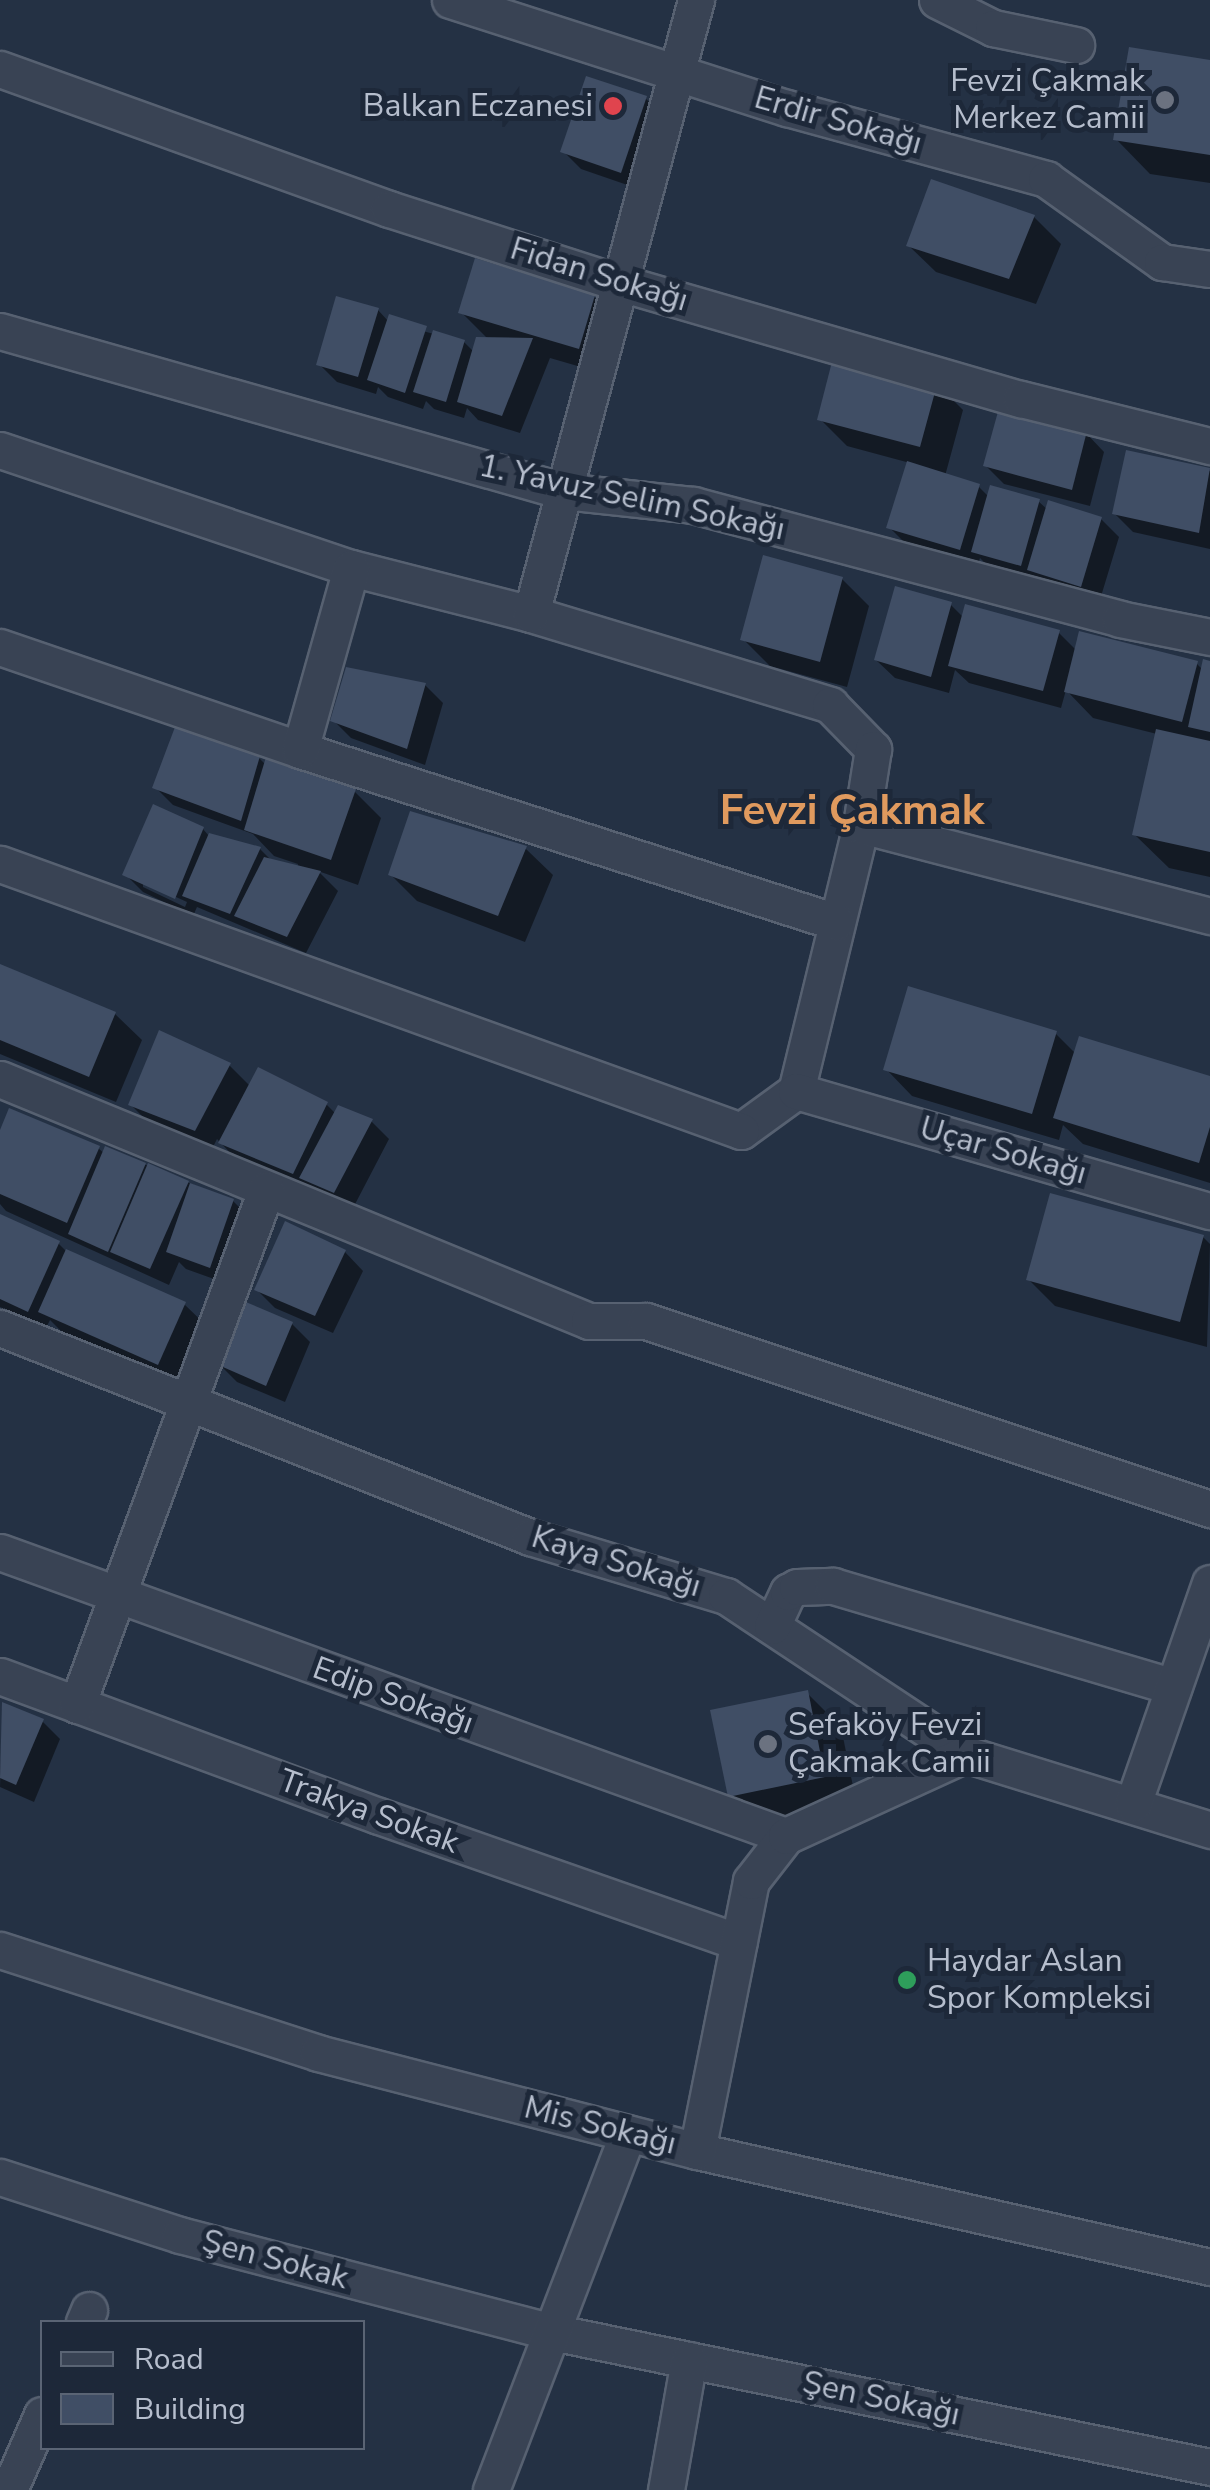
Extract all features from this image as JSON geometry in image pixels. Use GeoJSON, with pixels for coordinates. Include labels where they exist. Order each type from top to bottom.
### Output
{"type":"FeatureCollection","features":[{"type":"Feature","properties":{"kind":"street","name":"Erdir Sokağı"},"geometry":{"type":"LineString","coordinates":[[450,0],[673,74],[1046,179],[1162,262],[1210,269]]}},
{"type":"Feature","properties":{"kind":"street"},"geometry":{"type":"LineString","coordinates":[[531,614],[617,282],[696,0]]}},
{"type":"Feature","properties":{"kind":"street"},"geometry":{"type":"LineString","coordinates":[[937,0],[993,28],[1076,45]]}},
{"type":"Feature","properties":{"kind":"street","name":"Fidan Sokağı"},"geometry":{"type":"LineString","coordinates":[[0,69],[389,209],[617,282],[1022,399],[1210,446]]}},
{"type":"Feature","properties":{"kind":"street","name":"1. Yavuz Selim Sokağı"},"geometry":{"type":"LineString","coordinates":[[0,331],[563,491],[693,505],[1120,619],[1210,637]]}},
{"type":"Feature","properties":{"kind":"street"},"geometry":{"type":"LineString","coordinates":[[0,450],[351,568],[531,614],[830,705],[873,749],[862,825],[796,1092],[742,1131],[0,864]]}},
{"type":"Feature","properties":{"kind":"street"},"geometry":{"type":"LineString","coordinates":[[300,750],[351,568]]}},
{"type":"Feature","properties":{"kind":"street"},"geometry":{"type":"LineString","coordinates":[[0,647],[300,750],[836,922]]}},
{"type":"Feature","properties":{"kind":"street"},"geometry":{"type":"LineString","coordinates":[[862,825],[1210,916]]}},
{"type":"Feature","properties":{"kind":"street"},"geometry":{"type":"LineString","coordinates":[[0,1080],[589,1321],[646,1322],[1210,1509]]}},
{"type":"Feature","properties":{"kind":"street","name":"Uçar Sokağı"},"geometry":{"type":"LineString","coordinates":[[796,1092],[1210,1210]]}},
{"type":"Feature","properties":{"kind":"street"},"geometry":{"type":"LineString","coordinates":[[77,1705],[266,1190]]}},
{"type":"Feature","properties":{"kind":"street","name":"Kaya Sokağı"},"geometry":{"type":"LineString","coordinates":[[0,1328],[530,1537],[726,1596],[965,1754],[1210,1830]]}},
{"type":"Feature","properties":{"kind":"street","name":"Edip Sokağı"},"geometry":{"type":"LineString","coordinates":[[0,1552],[786,1836]]}},
{"type":"Feature","properties":{"kind":"street"},"geometry":{"type":"LineString","coordinates":[[1132,1804],[1210,1584]]}},
{"type":"Feature","properties":{"kind":"street"},"geometry":{"type":"LineString","coordinates":[[772,1626],[788,1592],[797,1586],[833,1586],[1174,1687]]}},
{"type":"Feature","properties":{"kind":"street","name":"Trakya Sokak"},"geometry":{"type":"LineString","coordinates":[[0,1676],[739,1942]]}},
{"type":"Feature","properties":{"kind":"street"},"geometry":{"type":"LineString","coordinates":[[697,2151],[751,1881],[786,1836],[965,1754]]}},
{"type":"Feature","properties":{"kind":"street","name":"Mis Sokağı"},"geometry":{"type":"LineString","coordinates":[[0,1950],[318,2052],[697,2151],[1210,2267]]}},
{"type":"Feature","properties":{"kind":"street"},"geometry":{"type":"LineString","coordinates":[[491,2490],[628,2133]]}},
{"type":"Feature","properties":{"kind":"street","name":"Şen Sokak"},"geometry":{"type":"LineString","coordinates":[[0,2177],[180,2235],[552,2332]]}},
{"type":"Feature","properties":{"kind":"street","name":"Şen Sokağı"},"geometry":{"type":"LineString","coordinates":[[552,2332],[1210,2466]]}},
{"type":"Feature","properties":{"kind":"street"},"geometry":{"type":"LineString","coordinates":[[666,2490],[689,2360]]}},
{"type":"Feature","properties":{"kind":"street"},"geometry":{"type":"LineString","coordinates":[[9,2490],[40,2420]]}},
{"type":"Feature","properties":{"kind":"building","name":"Fevzi Çakmak Merkez Camii"},"geometry":{"type":"Polygon","coordinates":[[[1129,47],[1210,60],[1210,155],[1113,140],[1129,47]]]}},
{"type":"Feature","properties":{"kind":"building"},"geometry":{"type":"Polygon","coordinates":[[[586,76],[647,96],[621,173],[560,152],[586,76]]]}},
{"type":"Feature","properties":{"kind":"building"},"geometry":{"type":"Polygon","coordinates":[[[931,179],[1035,215],[1009,279],[906,246],[931,179]]]}},
{"type":"Feature","properties":{"kind":"building"},"geometry":{"type":"Polygon","coordinates":[[[475,258],[595,295],[579,349],[458,313],[475,258]]]}},
{"type":"Feature","properties":{"kind":"building"},"geometry":{"type":"Polygon","coordinates":[[[336,296],[379,308],[358,377],[316,365],[336,296]]]}},
{"type":"Feature","properties":{"kind":"building"},"geometry":{"type":"Polygon","coordinates":[[[389,314],[427,326],[405,393],[367,380],[389,314]]]}},
{"type":"Feature","properties":{"kind":"building"},"geometry":{"type":"Polygon","coordinates":[[[433,330],[465,340],[446,402],[413,392],[433,330]]]}},
{"type":"Feature","properties":{"kind":"building"},"geometry":{"type":"Polygon","coordinates":[[[476,337],[533,338],[502,416],[457,402],[476,337]]]}},
{"type":"Feature","properties":{"kind":"building"},"geometry":{"type":"Polygon","coordinates":[[[834,354],[938,381],[920,447],[817,420],[834,354]]]}},
{"type":"Feature","properties":{"kind":"building"},"geometry":{"type":"Polygon","coordinates":[[[999,408],[1087,431],[1072,490],[983,466],[999,408]]]}},
{"type":"Feature","properties":{"kind":"building"},"geometry":{"type":"Polygon","coordinates":[[[1126,450],[1210,468],[1199,533],[1112,514],[1126,450]]]}},
{"type":"Feature","properties":{"kind":"building"},"geometry":{"type":"Polygon","coordinates":[[[907,461],[980,484],[960,550],[886,528],[907,461]]]}},
{"type":"Feature","properties":{"kind":"building"},"geometry":{"type":"Polygon","coordinates":[[[990,485],[1040,499],[1021,566],[971,552],[990,485]]]}},
{"type":"Feature","properties":{"kind":"building"},"geometry":{"type":"Polygon","coordinates":[[[1048,500],[1102,517],[1081,587],[1027,570],[1048,500]]]}},
{"type":"Feature","properties":{"kind":"building"},"geometry":{"type":"Polygon","coordinates":[[[763,555],[843,577],[820,662],[740,640],[763,555]]]}},
{"type":"Feature","properties":{"kind":"building"},"geometry":{"type":"Polygon","coordinates":[[[895,586],[952,602],[931,677],[874,660],[895,586]]]}},
{"type":"Feature","properties":{"kind":"building"},"geometry":{"type":"Polygon","coordinates":[[[965,604],[1060,630],[1043,691],[948,666],[965,604]]]}},
{"type":"Feature","properties":{"kind":"building"},"geometry":{"type":"Polygon","coordinates":[[[1079,631],[1198,661],[1182,722],[1064,692],[1079,631]]]}},
{"type":"Feature","properties":{"kind":"building"},"geometry":{"type":"Polygon","coordinates":[[[1203,659],[1210,661],[1210,732],[1188,727],[1203,659]]]}},
{"type":"Feature","properties":{"kind":"building"},"geometry":{"type":"Polygon","coordinates":[[[346,667],[426,683],[407,749],[330,721],[346,667]]]}},
{"type":"Feature","properties":{"kind":"building"},"geometry":{"type":"Polygon","coordinates":[[[175,727],[260,756],[241,821],[152,788],[175,727]]]}},
{"type":"Feature","properties":{"kind":"building"},"geometry":{"type":"Polygon","coordinates":[[[1156,729],[1210,741],[1210,852],[1132,835],[1156,729]]]}},
{"type":"Feature","properties":{"kind":"building"},"geometry":{"type":"Polygon","coordinates":[[[266,757],[356,789],[331,860],[244,830],[266,757]]]}},
{"type":"Feature","properties":{"kind":"building"},"geometry":{"type":"Polygon","coordinates":[[[153,804],[204,827],[175,899],[122,875],[153,804]]]}},
{"type":"Feature","properties":{"kind":"building"},"geometry":{"type":"Polygon","coordinates":[[[410,811],[527,846],[498,916],[388,875],[410,811]]]}},
{"type":"Feature","properties":{"kind":"building"},"geometry":{"type":"Polygon","coordinates":[[[209,833],[261,847],[230,914],[182,896],[209,833]]]}},
{"type":"Feature","properties":{"kind":"building"},"geometry":{"type":"Polygon","coordinates":[[[264,857],[321,871],[287,937],[234,916],[264,857]]]}},
{"type":"Feature","properties":{"kind":"building"},"geometry":{"type":"Polygon","coordinates":[[[0,964],[116,1012],[89,1077],[0,1040],[0,964]]]}},
{"type":"Feature","properties":{"kind":"building"},"geometry":{"type":"Polygon","coordinates":[[[908,986],[1057,1031],[1032,1114],[883,1070],[908,986]]]}},
{"type":"Feature","properties":{"kind":"building"},"geometry":{"type":"Polygon","coordinates":[[[159,1030],[231,1063],[195,1131],[128,1105],[159,1030]]]}},
{"type":"Feature","properties":{"kind":"building"},"geometry":{"type":"Polygon","coordinates":[[[1079,1036],[1210,1076],[1210,1127],[1199,1163],[1053,1118],[1079,1036]]]}},
{"type":"Feature","properties":{"kind":"building"},"geometry":{"type":"Polygon","coordinates":[[[258,1067],[328,1102],[293,1174],[218,1143],[258,1067]]]}},
{"type":"Feature","properties":{"kind":"building"},"geometry":{"type":"Polygon","coordinates":[[[338,1105],[373,1119],[334,1193],[299,1178],[338,1105]]]}},
{"type":"Feature","properties":{"kind":"building"},"geometry":{"type":"Polygon","coordinates":[[[9,1108],[100,1146],[67,1223],[0,1194],[0,1130],[9,1108]]]}},
{"type":"Feature","properties":{"kind":"building"},"geometry":{"type":"Polygon","coordinates":[[[105,1146],[146,1163],[108,1252],[68,1234],[105,1146]]]}},
{"type":"Feature","properties":{"kind":"building"},"geometry":{"type":"Polygon","coordinates":[[[148,1163],[189,1181],[150,1269],[110,1252],[148,1163]]]}},
{"type":"Feature","properties":{"kind":"building"},"geometry":{"type":"Polygon","coordinates":[[[190,1183],[234,1199],[210,1268],[166,1252],[190,1183]]]}},
{"type":"Feature","properties":{"kind":"building"},"geometry":{"type":"Polygon","coordinates":[[[1050,1193],[1204,1235],[1180,1322],[1026,1280],[1050,1193]]]}},
{"type":"Feature","properties":{"kind":"building"},"geometry":{"type":"Polygon","coordinates":[[[0,1214],[60,1241],[28,1312],[0,1299],[0,1214]]]}},
{"type":"Feature","properties":{"kind":"building"},"geometry":{"type":"Polygon","coordinates":[[[285,1221],[346,1250],[315,1316],[254,1290],[285,1221]]]}},
{"type":"Feature","properties":{"kind":"building"},"geometry":{"type":"Polygon","coordinates":[[[66,1249],[186,1302],[158,1365],[38,1312],[66,1249]]]}},
{"type":"Feature","properties":{"kind":"building"},"geometry":{"type":"Polygon","coordinates":[[[241,1300],[293,1322],[266,1386],[216,1364],[241,1300]]]}},
{"type":"Feature","properties":{"kind":"building","name":"Sefaköy Fevzi Çakmak Camii"},"geometry":{"type":"Polygon","coordinates":[[[808,1690],[825,1777],[728,1797],[710,1710],[808,1690]]]}},
{"type":"Feature","properties":{"kind":"building"},"geometry":{"type":"Polygon","coordinates":[[[2,1702],[44,1719],[16,1785],[0,1778],[2,1702]]]}},
{"type":"Feature","properties":{"kind":"place","name":"Fevzi Çakmak Merkez Camii"},"geometry":{"type":"Point","coordinates":[1165,100]}},
{"type":"Feature","properties":{"kind":"place","name":"Balkan Eczanesi"},"geometry":{"type":"Point","coordinates":[613,106]}},
{"type":"Feature","properties":{"kind":"place","name":"Sefaköy Fevzi Çakmak Camii"},"geometry":{"type":"Point","coordinates":[768,1744]}},
{"type":"Feature","properties":{"kind":"place","name":"Haydar Aslan Spor Kompleksi"},"geometry":{"type":"Point","coordinates":[907,1980]}},
{"type":"Feature","properties":{"kind":"district","name":"Fevzi Çakmak"},"geometry":{"type":"Point","coordinates":[852,811]}}]}
